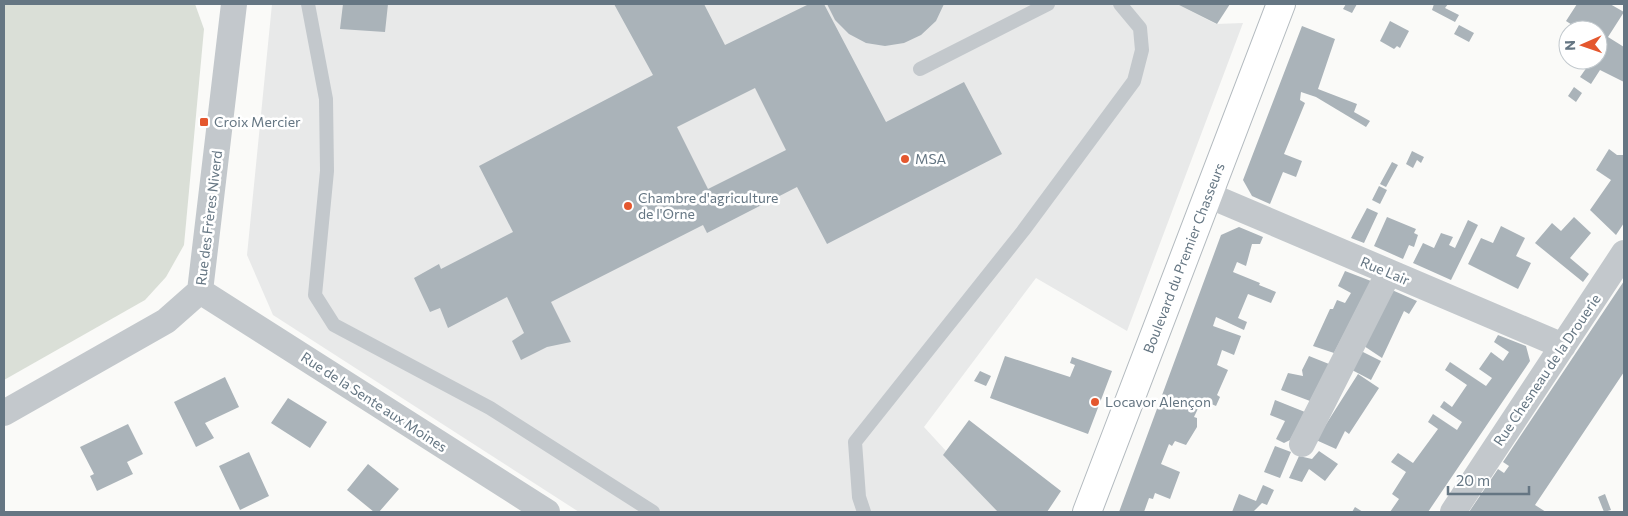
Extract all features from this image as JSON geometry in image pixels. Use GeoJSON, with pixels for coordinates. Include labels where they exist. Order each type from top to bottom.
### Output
{"type":"FeatureCollection","features":[{"type":"Feature","properties":{"kind":"main road","name":"Boulevard du Premier Chasseurs"},"geometry":{"type":"LineString","coordinates":[[1087,512],[1281,4]]}},
{"type":"Feature","properties":{"kind":"street","name":"Rue des Frères Niverd"},"geometry":{"type":"LineString","coordinates":[[4,413],[166,321],[200,291],[234,4]]}},
{"type":"Feature","properties":{"kind":"street","name":"Rue Lair"},"geometry":{"type":"LineString","coordinates":[[1208,195],[1563,346]]}},
{"type":"Feature","properties":{"kind":"street","name":"Rue Chesneau de la Drouerie"},"geometry":{"type":"LineString","coordinates":[[1453,512],[1624,253]]}},
{"type":"Feature","properties":{"kind":"street"},"geometry":{"type":"LineString","coordinates":[[1302,444],[1388,272]]}},
{"type":"Feature","properties":{"kind":"street","name":"Rue de la Sente aux Moines"},"geometry":{"type":"LineString","coordinates":[[200,291],[547,512]]}},
{"type":"Feature","properties":{"kind":"lane"},"geometry":{"type":"LineString","coordinates":[[308,4],[326,99],[327,171],[315,295],[334,325],[490,408],[653,512]]}},
{"type":"Feature","properties":{"kind":"lane"},"geometry":{"type":"LineString","coordinates":[[920,69],[1048,4]]}},
{"type":"Feature","properties":{"kind":"lane"},"geometry":{"type":"LineString","coordinates":[[864,512],[859,497],[855,442],[1023,231],[1134,81],[1142,50],[1140,28],[1120,4]]}},
{"type":"Feature","properties":{"kind":"shaded area"},"geometry":{"type":"Polygon","coordinates":[[[4,4],[195,4],[204,29],[184,245],[166,277],[145,300],[4,380],[4,4]]]}},
{"type":"Feature","properties":{"kind":"shaded area"},"geometry":{"type":"Polygon","coordinates":[[[272,4],[1177,4],[1216,24],[1243,23],[1127,331],[1036,278],[924,427],[1002,512],[579,512],[273,315],[247,255],[272,4]]]}},
{"type":"Feature","properties":{"kind":"building"},"geometry":{"type":"Polygon","coordinates":[[[343,4],[388,4],[385,32],[340,29],[343,4]]]}},
{"type":"Feature","properties":{"kind":"building"},"geometry":{"type":"Polygon","coordinates":[[[614,4],[704,4],[725,45],[809,4],[824,4],[886,122],[964,82],[1002,154],[827,244],[797,187],[707,233],[703,225],[551,302],[571,342],[547,347],[521,360],[512,341],[524,333],[507,297],[448,328],[440,308],[430,312],[414,278],[439,264],[441,269],[513,232],[479,166],[653,75],[614,4]],[[755,88],[677,127],[708,189],[786,150],[755,88]]]}},
{"type":"Feature","properties":{"kind":"building"},"geometry":{"type":"Polygon","coordinates":[[[827,4],[944,4],[936,21],[921,35],[904,43],[885,46],[866,43],[849,34],[835,20],[827,4]]]}},
{"type":"Feature","properties":{"kind":"building"},"geometry":{"type":"Polygon","coordinates":[[[1177,4],[1230,4],[1217,24],[1177,4]]]}},
{"type":"Feature","properties":{"kind":"building"},"geometry":{"type":"Polygon","coordinates":[[[1346,4],[1357,4],[1352,13],[1343,9],[1346,4]]]}},
{"type":"Feature","properties":{"kind":"building"},"geometry":{"type":"Polygon","coordinates":[[[1434,4],[1448,4],[1445,8],[1459,15],[1455,22],[1432,10],[1434,4]]]}},
{"type":"Feature","properties":{"kind":"building"},"geometry":{"type":"Polygon","coordinates":[[[1577,4],[1610,4],[1624,12],[1608,37],[1608,20],[1567,20],[1577,4]]]}},
{"type":"Feature","properties":{"kind":"building"},"geometry":{"type":"Polygon","coordinates":[[[1390,21],[1409,31],[1400,48],[1397,46],[1394,49],[1380,41],[1390,21]]]}},
{"type":"Feature","properties":{"kind":"building"},"geometry":{"type":"Polygon","coordinates":[[[1459,25],[1474,33],[1469,42],[1454,34],[1459,25]]]}},
{"type":"Feature","properties":{"kind":"building"},"geometry":{"type":"Polygon","coordinates":[[[1302,26],[1335,39],[1318,89],[1357,104],[1354,112],[1370,121],[1366,127],[1316,97],[1301,92],[1300,100],[1305,103],[1284,154],[1302,161],[1296,177],[1283,172],[1270,204],[1252,196],[1243,180],[1302,26]]]}},
{"type":"Feature","properties":{"kind":"building"},"geometry":{"type":"Polygon","coordinates":[[[1608,37],[1624,47],[1624,82],[1600,70],[1608,70],[1608,37]]]}},
{"type":"Feature","properties":{"kind":"building"},"geometry":{"type":"Polygon","coordinates":[[[1585,70],[1600,70],[1591,84],[1580,77],[1585,70]]]}},
{"type":"Feature","properties":{"kind":"building"},"geometry":{"type":"Polygon","coordinates":[[[1574,87],[1582,93],[1576,102],[1568,96],[1574,87]]]}},
{"type":"Feature","properties":{"kind":"building"},"geometry":{"type":"Polygon","coordinates":[[[1609,149],[1617,155],[1624,155],[1624,223],[1616,235],[1590,210],[1611,180],[1596,170],[1609,149]]]}},
{"type":"Feature","properties":{"kind":"building"},"geometry":{"type":"Polygon","coordinates":[[[1412,151],[1424,157],[1421,163],[1417,160],[1413,168],[1406,164],[1412,151]]]}},
{"type":"Feature","properties":{"kind":"building"},"geometry":{"type":"Polygon","coordinates":[[[1392,162],[1398,165],[1386,187],[1380,184],[1392,162]]]}},
{"type":"Feature","properties":{"kind":"building"},"geometry":{"type":"Polygon","coordinates":[[[1379,186],[1387,190],[1380,204],[1372,200],[1379,186]]]}},
{"type":"Feature","properties":{"kind":"building"},"geometry":{"type":"Polygon","coordinates":[[[1367,208],[1378,213],[1364,243],[1351,238],[1367,208]]]}},
{"type":"Feature","properties":{"kind":"building"},"geometry":{"type":"Polygon","coordinates":[[[1387,217],[1416,229],[1414,233],[1418,235],[1414,247],[1409,245],[1403,259],[1374,246],[1387,217]]]}},
{"type":"Feature","properties":{"kind":"building"},"geometry":{"type":"Polygon","coordinates":[[[1574,217],[1591,233],[1570,258],[1589,274],[1583,282],[1535,243],[1552,223],[1561,231],[1574,217]]]}},
{"type":"Feature","properties":{"kind":"building"},"geometry":{"type":"Polygon","coordinates":[[[1468,220],[1478,225],[1451,280],[1413,263],[1423,243],[1434,248],[1441,233],[1453,237],[1449,245],[1455,248],[1468,220]]]}},
{"type":"Feature","properties":{"kind":"building"},"geometry":{"type":"Polygon","coordinates":[[[1501,226],[1525,238],[1516,256],[1531,263],[1518,289],[1468,264],[1481,238],[1493,243],[1501,226]]]}},
{"type":"Feature","properties":{"kind":"building"},"geometry":{"type":"Polygon","coordinates":[[[1239,227],[1263,237],[1260,244],[1252,244],[1246,266],[1237,262],[1233,272],[1276,292],[1271,303],[1248,294],[1238,318],[1247,322],[1244,330],[1216,317],[1213,326],[1241,336],[1234,355],[1222,350],[1217,365],[1228,370],[1217,395],[1220,397],[1216,406],[1202,400],[1194,417],[1197,418],[1197,427],[1186,445],[1175,441],[1172,446],[1169,444],[1161,464],[1180,472],[1170,499],[1155,493],[1153,499],[1149,498],[1144,512],[1119,512],[1221,235],[1239,227]]]}},
{"type":"Feature","properties":{"kind":"building"},"geometry":{"type":"Polygon","coordinates":[[[1345,271],[1371,281],[1334,353],[1313,346],[1330,309],[1333,309],[1337,300],[1345,303],[1351,293],[1338,286],[1345,271]]]}},
{"type":"Feature","properties":{"kind":"building"},"geometry":{"type":"Polygon","coordinates":[[[1624,281],[1624,372],[1535,505],[1546,512],[1469,512],[1498,469],[1504,473],[1509,466],[1503,462],[1624,281]]]}},
{"type":"Feature","properties":{"kind":"building"},"geometry":{"type":"Polygon","coordinates":[[[1392,290],[1417,301],[1409,314],[1404,311],[1382,358],[1364,346],[1392,290]]]}},
{"type":"Feature","properties":{"kind":"building"},"geometry":{"type":"Polygon","coordinates":[[[1498,335],[1526,346],[1530,361],[1428,512],[1390,512],[1399,499],[1392,494],[1406,472],[1391,462],[1398,453],[1413,463],[1438,429],[1428,422],[1433,414],[1457,430],[1462,422],[1440,407],[1444,401],[1452,407],[1467,385],[1445,370],[1450,362],[1486,386],[1492,378],[1479,369],[1491,352],[1503,361],[1509,352],[1494,342],[1498,335]]]}},
{"type":"Feature","properties":{"kind":"building"},"geometry":{"type":"Polygon","coordinates":[[[1361,351],[1381,361],[1371,380],[1352,370],[1361,351]]]}},
{"type":"Feature","properties":{"kind":"building"},"geometry":{"type":"Polygon","coordinates":[[[1005,356],[1070,377],[1075,365],[1070,363],[1072,357],[1112,371],[1088,434],[990,398],[1005,356]]]}},
{"type":"Feature","properties":{"kind":"building"},"geometry":{"type":"Polygon","coordinates":[[[1309,356],[1329,364],[1310,401],[1281,390],[1288,373],[1303,376],[1302,370],[1309,356]]]}},
{"type":"Feature","properties":{"kind":"building"},"geometry":{"type":"Polygon","coordinates":[[[980,371],[991,376],[986,386],[974,381],[980,371]]]}},
{"type":"Feature","properties":{"kind":"building"},"geometry":{"type":"Polygon","coordinates":[[[1358,374],[1379,388],[1349,434],[1345,431],[1336,449],[1316,440],[1358,374]]]}},
{"type":"Feature","properties":{"kind":"building"},"geometry":{"type":"Polygon","coordinates":[[[225,377],[239,407],[205,423],[214,438],[196,447],[174,402],[225,377]]]}},
{"type":"Feature","properties":{"kind":"building"},"geometry":{"type":"Polygon","coordinates":[[[288,398],[327,422],[310,448],[271,423],[288,398]]]}},
{"type":"Feature","properties":{"kind":"building"},"geometry":{"type":"Polygon","coordinates":[[[1275,400],[1305,412],[1290,440],[1284,443],[1276,439],[1285,421],[1270,415],[1275,400]]]}},
{"type":"Feature","properties":{"kind":"building"},"geometry":{"type":"Polygon","coordinates":[[[969,420],[1061,491],[1047,512],[998,512],[943,455],[969,420]]]}},
{"type":"Feature","properties":{"kind":"building"},"geometry":{"type":"Polygon","coordinates":[[[128,424],[143,454],[127,462],[133,474],[97,491],[90,476],[94,474],[80,447],[128,424]]]}},
{"type":"Feature","properties":{"kind":"building"},"geometry":{"type":"Polygon","coordinates":[[[1275,446],[1291,452],[1280,478],[1264,472],[1275,446]]]}},
{"type":"Feature","properties":{"kind":"building"},"geometry":{"type":"Polygon","coordinates":[[[1319,451],[1338,464],[1325,481],[1309,469],[1302,482],[1289,478],[1299,456],[1312,459],[1319,451]]]}},
{"type":"Feature","properties":{"kind":"building"},"geometry":{"type":"Polygon","coordinates":[[[249,452],[269,496],[240,510],[219,466],[249,452]]]}},
{"type":"Feature","properties":{"kind":"building"},"geometry":{"type":"Polygon","coordinates":[[[368,464],[399,489],[379,512],[374,512],[347,490],[368,464]]]}},
{"type":"Feature","properties":{"kind":"building"},"geometry":{"type":"Polygon","coordinates":[[[1263,485],[1274,490],[1267,505],[1262,503],[1253,512],[1232,512],[1239,494],[1256,501],[1263,485]]]}},
{"type":"Feature","properties":{"kind":"building"},"geometry":{"type":"Polygon","coordinates":[[[1605,494],[1611,510],[1604,512],[1598,497],[1605,494]]]}},
{"type":"Feature","properties":{"kind":"building"},"geometry":{"type":"Polygon","coordinates":[[[1355,507],[1363,512],[1352,512],[1355,507]]]}},
{"type":"Feature","properties":{"kind":"place","name":"Croix Mercier"},"geometry":{"type":"Point","coordinates":[204,122]}},
{"type":"Feature","properties":{"kind":"place","name":"MSA"},"geometry":{"type":"Point","coordinates":[905,159]}},
{"type":"Feature","properties":{"kind":"place","name":"Chambre d'agriculture de l'Orne"},"geometry":{"type":"Point","coordinates":[628,206]}},
{"type":"Feature","properties":{"kind":"place","name":"Locavor Alençon"},"geometry":{"type":"Point","coordinates":[1095,402]}}]}
